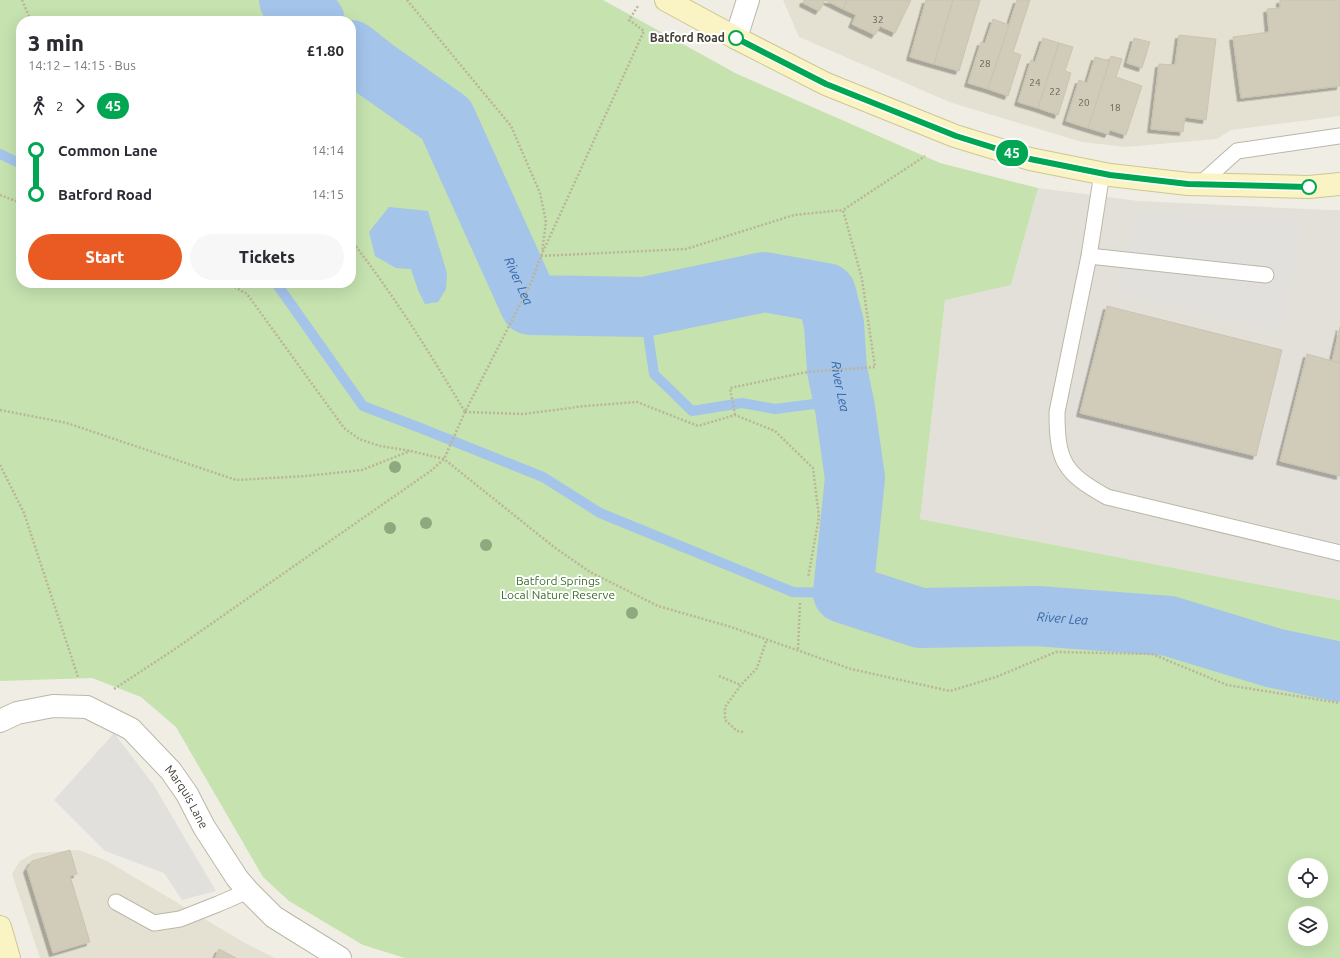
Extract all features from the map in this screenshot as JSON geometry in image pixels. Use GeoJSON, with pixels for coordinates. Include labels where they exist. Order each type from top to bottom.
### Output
{"type":"FeatureCollection","features":[{"type":"Feature","properties":{"kind":"main road"},"geometry":{"type":"LineString","coordinates":[[666,0],[826,84],[956,136],[1030,159],[1102,173],[1199,185],[1309,187],[1340,184]]}},
{"type":"Feature","properties":{"kind":"main road"},"geometry":{"type":"LineString","coordinates":[[0,927],[10,958]]}},
{"type":"Feature","properties":{"kind":"street"},"geometry":{"type":"LineString","coordinates":[[736,38],[748,0]]}},
{"type":"Feature","properties":{"kind":"street","name":"Marquis Lane"},"geometry":{"type":"LineString","coordinates":[[0,721],[17,713],[53,706],[88,707],[132,729],[171,771],[187,794],[204,827],[237,878],[248,891],[274,917],[340,958]]}},
{"type":"Feature","properties":{"kind":"lane"},"geometry":{"type":"LineString","coordinates":[[1199,185],[1237,151],[1340,136]]}},
{"type":"Feature","properties":{"kind":"lane"},"geometry":{"type":"LineString","coordinates":[[1102,173],[1089,256],[1057,412],[1057,432],[1060,453],[1068,469],[1084,484],[1107,497],[1340,553]]}},
{"type":"Feature","properties":{"kind":"lane"},"geometry":{"type":"LineString","coordinates":[[1089,256],[1266,275]]}},
{"type":"Feature","properties":{"kind":"lane"},"geometry":{"type":"LineString","coordinates":[[116,902],[154,923],[180,918],[248,891]]}},
{"type":"Feature","properties":{"kind":"path"},"geometry":{"type":"LineString","coordinates":[[22,0],[29,16]]}},
{"type":"Feature","properties":{"kind":"path"},"geometry":{"type":"LineString","coordinates":[[407,0],[511,126],[540,193],[546,222],[541,256]]}},
{"type":"Feature","properties":{"kind":"path"},"geometry":{"type":"LineString","coordinates":[[0,465],[24,513],[88,707],[188,640],[432,470],[444,459],[466,412],[531,284],[541,256],[644,31],[629,20],[642,0]]}},
{"type":"Feature","properties":{"kind":"path"},"geometry":{"type":"LineString","coordinates":[[541,256],[686,249],[794,215],[843,210],[956,136]]}},
{"type":"Feature","properties":{"kind":"path"},"geometry":{"type":"LineString","coordinates":[[0,195],[16,201]]}},
{"type":"Feature","properties":{"kind":"path"},"geometry":{"type":"LineString","coordinates":[[735,415],[730,388],[807,372],[875,367],[862,279],[843,210]]}},
{"type":"Feature","properties":{"kind":"path"},"geometry":{"type":"LineString","coordinates":[[356,246],[375,271],[438,366],[466,412]]}},
{"type":"Feature","properties":{"kind":"path"},"geometry":{"type":"LineString","coordinates":[[236,288],[247,294],[344,428],[359,439],[380,446],[411,451],[444,459],[554,547],[590,572],[658,606],[732,627],[798,649],[851,669],[900,678],[950,691],[996,676],[1056,652],[1152,654],[1227,685],[1340,702]]}},
{"type":"Feature","properties":{"kind":"path"},"geometry":{"type":"LineString","coordinates":[[466,412],[524,414],[585,406],[637,402],[698,426],[735,415],[775,431],[814,468],[819,517],[808,578]]}},
{"type":"Feature","properties":{"kind":"path"},"geometry":{"type":"LineString","coordinates":[[0,410],[67,423],[236,480],[306,476],[362,470],[411,451]]}},
{"type":"Feature","properties":{"kind":"path"},"geometry":{"type":"LineString","coordinates":[[798,649],[800,603]]}},
{"type":"Feature","properties":{"kind":"path"},"geometry":{"type":"LineString","coordinates":[[743,732],[736,731],[725,720],[724,707],[741,685],[757,668],[767,639]]}},
{"type":"Feature","properties":{"kind":"path"},"geometry":{"type":"LineString","coordinates":[[719,676],[741,685]]}},
{"type":"Feature","properties":{"kind":"shaded area"},"geometry":{"type":"Polygon","coordinates":[[[783,0],[1340,0],[1340,116],[1231,130],[1217,139],[1125,147],[1082,142],[952,103],[799,37],[783,0]]]}},
{"type":"Feature","properties":{"kind":"shaded area"},"geometry":{"type":"Polygon","coordinates":[[[1038,188],[1139,201],[1340,210],[1340,600],[920,519],[945,299],[1011,285],[1038,188]]]}},
{"type":"Feature","properties":{"kind":"shaded area"},"geometry":{"type":"Polygon","coordinates":[[[1137,214],[1301,220],[1282,331],[1119,293],[1137,214]]]}},
{"type":"Feature","properties":{"kind":"shaded area"},"geometry":{"type":"Polygon","coordinates":[[[114,733],[153,784],[216,891],[182,900],[164,873],[105,851],[54,800],[114,733]]]}},
{"type":"Feature","properties":{"kind":"shaded area"},"geometry":{"type":"Polygon","coordinates":[[[79,850],[107,861],[245,943],[275,958],[40,958],[12,874],[20,861],[34,853],[79,850]]]}},
{"type":"Feature","properties":{"kind":"green space","name":"Batford Springs Local Nature Reserve"},"geometry":{"type":"Polygon","coordinates":[[[0,0],[603,0],[737,74],[940,163],[1038,188],[1011,285],[945,300],[920,519],[1340,600],[1340,958],[405,958],[363,945],[289,901],[263,877],[176,727],[141,697],[92,678],[0,681],[0,0]]]}},
{"type":"Feature","properties":{"kind":"water"},"geometry":{"type":"Polygon","coordinates":[[[389,207],[428,211],[447,273],[446,289],[438,302],[425,304],[418,290],[411,269],[396,268],[375,256],[369,232],[389,207]]]}},
{"type":"Feature","properties":{"kind":"building"},"geometry":{"type":"Polygon","coordinates":[[[804,0],[825,0],[819,11],[803,3],[804,0]]]}},
{"type":"Feature","properties":{"kind":"building"},"geometry":{"type":"Polygon","coordinates":[[[825,0],[847,0],[843,9],[825,0]]]}},
{"type":"Feature","properties":{"kind":"building"},"geometry":{"type":"Polygon","coordinates":[[[847,0],[911,0],[895,33],[880,26],[875,35],[852,24],[856,15],[843,9],[847,0]]]}},
{"type":"Feature","properties":{"kind":"building"},"geometry":{"type":"Polygon","coordinates":[[[926,0],[953,0],[934,64],[910,57],[926,0]]]}},
{"type":"Feature","properties":{"kind":"building"},"geometry":{"type":"Polygon","coordinates":[[[953,0],[980,0],[959,71],[934,64],[953,0]]]}},
{"type":"Feature","properties":{"kind":"building"},"geometry":{"type":"Polygon","coordinates":[[[1017,0],[1030,0],[1013,52],[1021,55],[1008,96],[988,89],[1017,0]]]}},
{"type":"Feature","properties":{"kind":"building"},"geometry":{"type":"Polygon","coordinates":[[[1280,0],[1340,0],[1340,86],[1241,98],[1233,37],[1269,32],[1267,9],[1280,8],[1280,0]]]}},
{"type":"Feature","properties":{"kind":"building"},"geometry":{"type":"Polygon","coordinates":[[[993,19],[1009,25],[988,89],[968,83],[981,42],[985,43],[993,19]]]}},
{"type":"Feature","properties":{"kind":"building"},"geometry":{"type":"Polygon","coordinates":[[[1179,35],[1216,39],[1206,120],[1185,117],[1183,132],[1151,129],[1159,64],[1175,65],[1179,35]]]}},
{"type":"Feature","properties":{"kind":"building"},"geometry":{"type":"Polygon","coordinates":[[[1043,38],[1059,43],[1038,108],[1018,102],[1031,60],[1035,62],[1043,38]]]}},
{"type":"Feature","properties":{"kind":"building"},"geometry":{"type":"Polygon","coordinates":[[[1134,38],[1150,42],[1142,68],[1127,63],[1134,38]]]}},
{"type":"Feature","properties":{"kind":"building"},"geometry":{"type":"Polygon","coordinates":[[[1059,43],[1073,47],[1065,71],[1071,73],[1058,115],[1038,108],[1059,43]]]}},
{"type":"Feature","properties":{"kind":"building"},"geometry":{"type":"Polygon","coordinates":[[[1111,56],[1122,59],[1116,77],[1142,86],[1126,135],[1110,130],[1108,134],[1088,128],[1111,56]]]}},
{"type":"Feature","properties":{"kind":"building"},"geometry":{"type":"Polygon","coordinates":[[[1095,57],[1110,61],[1088,128],[1066,121],[1079,80],[1087,83],[1095,57]]]}},
{"type":"Feature","properties":{"kind":"building"},"geometry":{"type":"Polygon","coordinates":[[[1107,306],[1282,350],[1256,456],[1080,413],[1107,306]]]}},
{"type":"Feature","properties":{"kind":"building"},"geometry":{"type":"Polygon","coordinates":[[[1340,327],[1340,363],[1332,361],[1340,327]]]}},
{"type":"Feature","properties":{"kind":"building"},"geometry":{"type":"Polygon","coordinates":[[[1307,354],[1340,363],[1340,476],[1280,461],[1307,354]]]}},
{"type":"Feature","properties":{"kind":"building"},"geometry":{"type":"Polygon","coordinates":[[[70,850],[77,874],[70,876],[90,942],[53,953],[27,869],[32,861],[70,850]]]}},
{"type":"Feature","properties":{"kind":"building"},"geometry":{"type":"Polygon","coordinates":[[[219,949],[236,958],[215,958],[219,949]]]}},
{"type":"Feature","properties":{"kind":"waterway","name":"River Lea"},"geometry":{"type":"LineString","coordinates":[[289,0],[309,16]]}},
{"type":"Feature","properties":{"kind":"waterway","name":"River Lea"},"geometry":{"type":"LineString","coordinates":[[356,54],[446,119],[530,305],[644,307],[764,282],[826,293],[834,324],[837,370],[845,408],[855,478],[843,593],[920,618],[1037,616],[1169,626],[1274,658],[1340,672]]}},
{"type":"Feature","properties":{"kind":"waterway"},"geometry":{"type":"LineString","coordinates":[[0,154],[16,162]]}},
{"type":"Feature","properties":{"kind":"waterway"},"geometry":{"type":"LineString","coordinates":[[280,288],[363,406],[543,477],[600,513],[793,592],[843,593]]}},
{"type":"Feature","properties":{"kind":"waterway"},"geometry":{"type":"LineString","coordinates":[[644,307],[654,374],[692,411],[742,403],[775,409],[814,404],[845,408]]}},
{"type":"Feature","properties":{"kind":"bus line","name":"45"},"geometry":{"type":"LineString","coordinates":[[736,38],[826,84],[956,136],[1030,159],[1110,175],[1188,184],[1309,187]]}},
{"type":"Feature","properties":{"kind":"place","name":"Batford Road"},"geometry":{"type":"Point","coordinates":[736,38]}}]}
